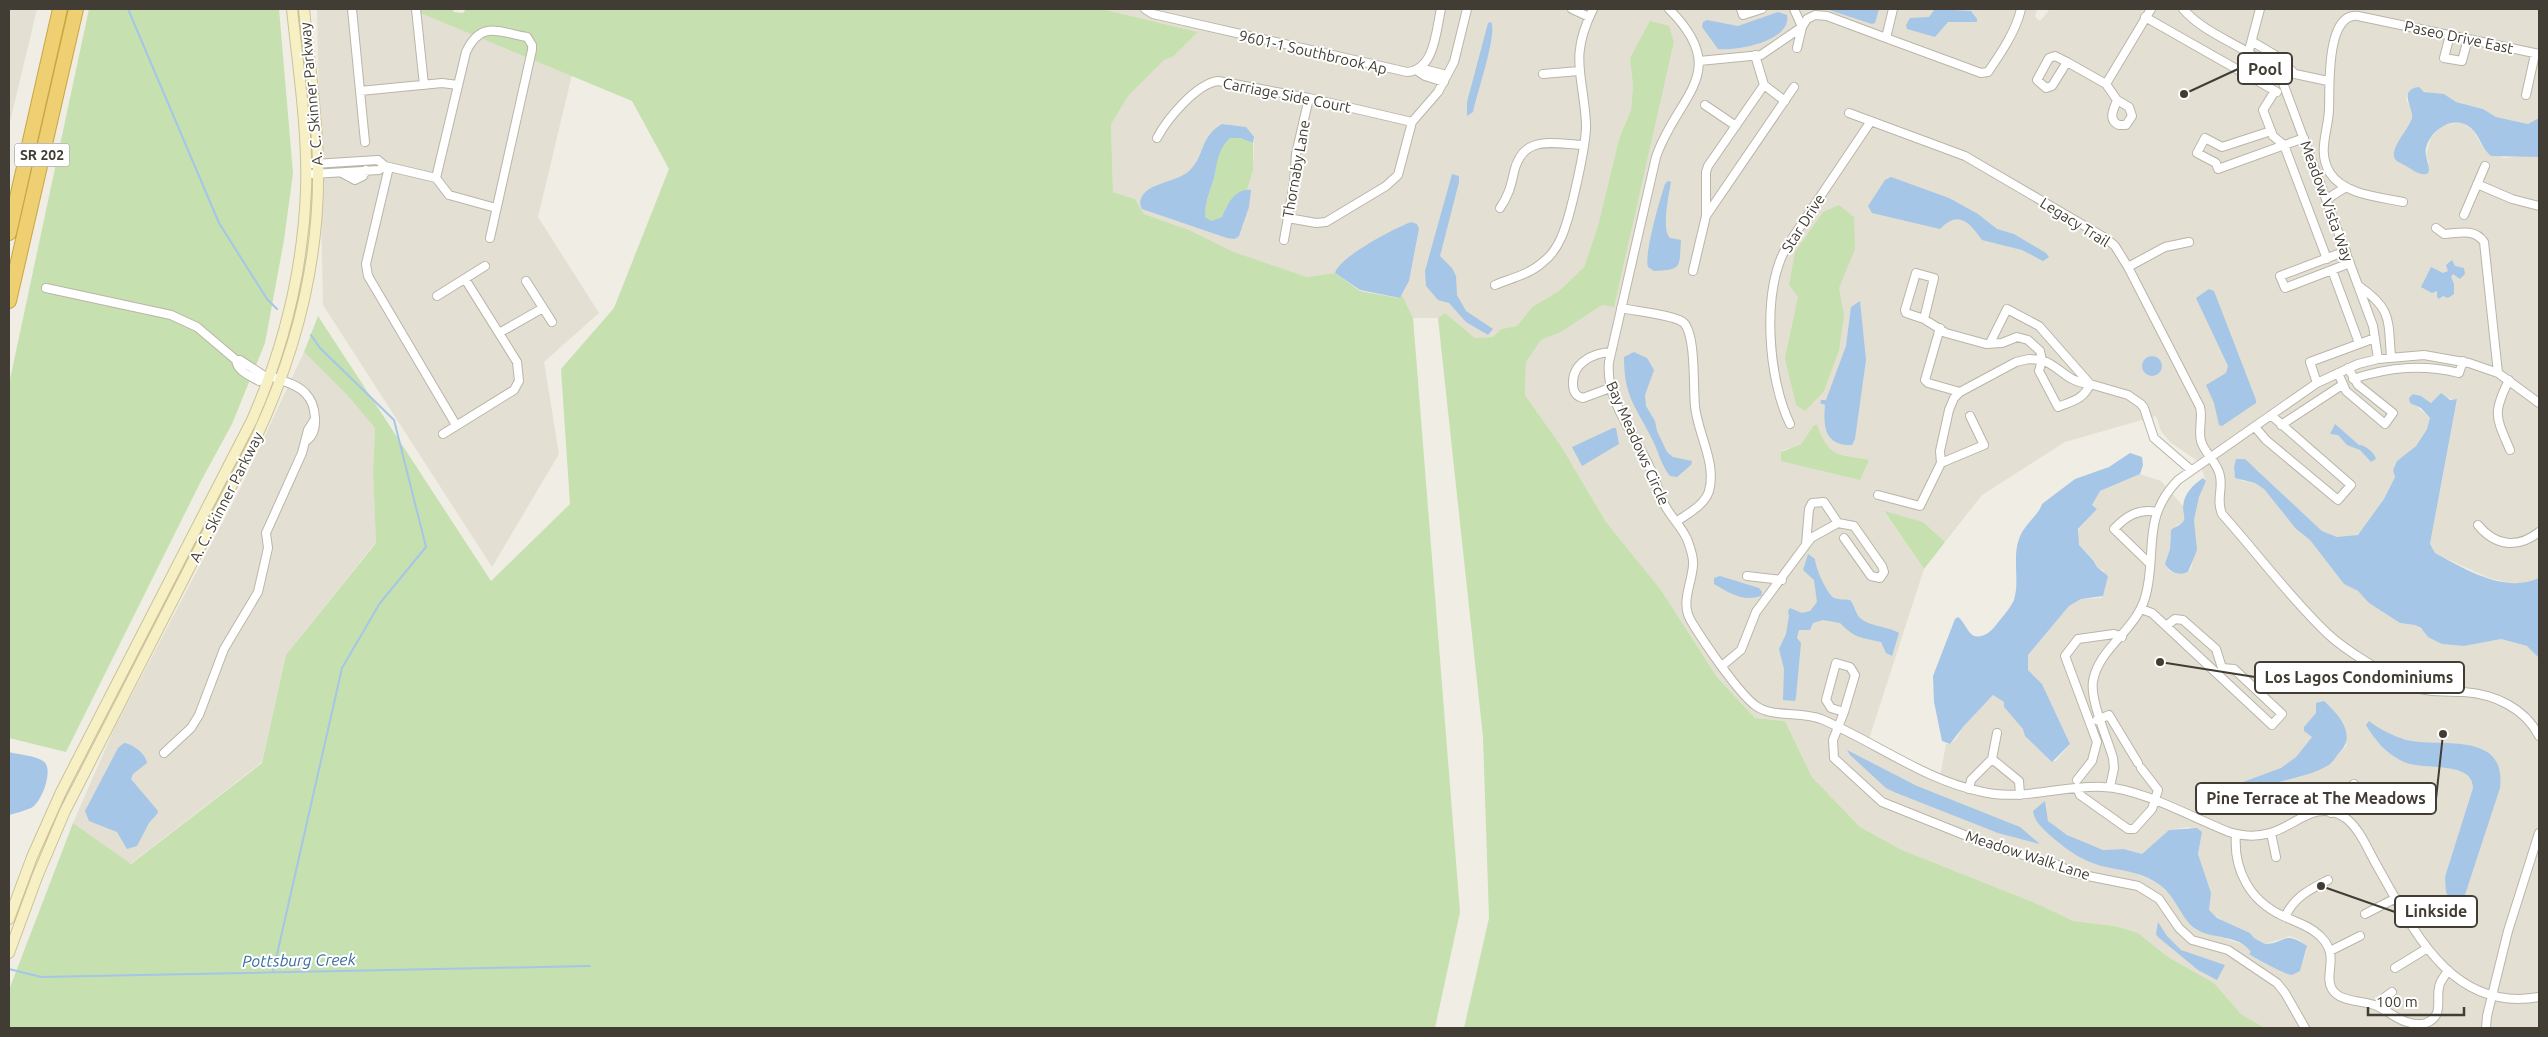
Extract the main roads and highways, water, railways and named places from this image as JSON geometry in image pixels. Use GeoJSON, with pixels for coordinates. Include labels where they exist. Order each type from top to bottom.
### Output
{"type":"FeatureCollection","features":[{"type":"Feature","properties":{"kind":"highway","name":"SR 202"},"geometry":{"type":"LineString","coordinates":[[9,233],[60,9]]}},
{"type":"Feature","properties":{"kind":"highway","name":"SR 202"},"geometry":{"type":"LineString","coordinates":[[9,301],[76,9]]}},
{"type":"Feature","properties":{"kind":"main road","name":"A. C. Skinner Parkway"},"geometry":{"type":"LineString","coordinates":[[9,919],[32,857],[61,792],[241,442],[268,377],[288,317],[299,261],[306,169],[292,9]]}},
{"type":"Feature","properties":{"kind":"main road","name":"A. C. Skinner Parkway"},"geometry":{"type":"LineString","coordinates":[[9,953],[40,870],[65,811],[255,440],[281,380],[297,329],[308,283],[315,228],[318,169],[304,9]]}},
{"type":"Feature","properties":{"kind":"water"},"geometry":{"type":"Polygon","coordinates":[[[1826,9],[1879,9],[1875,23],[1872,24],[1826,9]]]}},
{"type":"Feature","properties":{"kind":"water"},"geometry":{"type":"Polygon","coordinates":[[[1935,9],[1971,11],[1977,22],[1948,22],[1935,37],[1907,29],[1906,25],[1910,18],[1929,17],[1935,9]]]}},
{"type":"Feature","properties":{"kind":"water"},"geometry":{"type":"Polygon","coordinates":[[[1778,12],[1787,15],[1786,24],[1781,32],[1772,38],[1750,46],[1718,49],[1702,27],[1703,22],[1707,20],[1738,26],[1778,12]]]}},
{"type":"Feature","properties":{"kind":"water"},"geometry":{"type":"Polygon","coordinates":[[[1491,22],[1492,38],[1486,65],[1473,112],[1467,116],[1467,102],[1488,23],[1491,22]]]}},
{"type":"Feature","properties":{"kind":"water"},"geometry":{"type":"Polygon","coordinates":[[[2419,87],[2424,92],[2444,94],[2456,102],[2483,109],[2496,117],[2528,124],[2539,118],[2539,157],[2491,156],[2471,128],[2464,124],[2451,123],[2438,130],[2429,141],[2426,148],[2429,171],[2427,174],[2418,173],[2399,162],[2394,156],[2394,151],[2412,118],[2408,95],[2412,89],[2419,87]]]}},
{"type":"Feature","properties":{"kind":"water"},"geometry":{"type":"Polygon","coordinates":[[[1222,124],[1246,127],[1254,137],[1253,143],[1240,138],[1230,138],[1223,147],[1207,201],[1205,217],[1211,221],[1222,217],[1236,194],[1245,190],[1251,190],[1249,207],[1239,236],[1235,239],[1227,238],[1142,209],[1140,204],[1146,191],[1176,179],[1189,171],[1198,160],[1209,135],[1222,124]]]}},
{"type":"Feature","properties":{"kind":"water"},"geometry":{"type":"Polygon","coordinates":[[[1452,174],[1459,176],[1459,182],[1440,256],[1452,268],[1456,276],[1457,295],[1466,311],[1493,329],[1488,335],[1466,322],[1449,303],[1438,300],[1426,286],[1425,271],[1452,174]]]}},
{"type":"Feature","properties":{"kind":"water"},"geometry":{"type":"Polygon","coordinates":[[[1891,177],[1949,198],[1978,214],[1997,229],[2014,234],[2046,253],[2049,257],[2043,261],[2022,250],[1982,240],[1973,228],[1958,219],[1947,223],[1940,229],[1872,213],[1868,206],[1885,180],[1891,177]]]}},
{"type":"Feature","properties":{"kind":"water"},"geometry":{"type":"Polygon","coordinates":[[[1668,181],[1671,182],[1666,211],[1666,227],[1670,238],[1681,240],[1679,261],[1675,268],[1670,270],[1654,271],[1648,267],[1648,251],[1660,201],[1665,184],[1668,181]]]}},
{"type":"Feature","properties":{"kind":"water"},"geometry":{"type":"Polygon","coordinates":[[[1411,222],[1417,224],[1419,229],[1409,281],[1400,298],[1360,290],[1335,273],[1346,259],[1357,251],[1411,222]]]}},
{"type":"Feature","properties":{"kind":"water"},"geometry":{"type":"Polygon","coordinates":[[[2452,260],[2455,266],[2464,268],[2465,274],[2460,279],[2453,274],[2451,277],[2454,284],[2454,294],[2448,298],[2443,296],[2439,299],[2437,291],[2432,293],[2421,287],[2431,267],[2443,273],[2448,271],[2446,265],[2452,260]]]}},
{"type":"Feature","properties":{"kind":"water"},"geometry":{"type":"Polygon","coordinates":[[[2209,289],[2214,291],[2256,400],[2256,403],[2222,426],[2219,425],[2214,403],[2206,385],[2226,373],[2228,366],[2196,298],[2209,289]]]}},
{"type":"Feature","properties":{"kind":"water"},"geometry":{"type":"Polygon","coordinates":[[[1860,301],[1866,360],[1855,439],[1852,445],[1836,442],[1831,439],[1826,428],[1825,405],[1820,403],[1821,400],[1826,400],[1846,346],[1851,307],[1860,301]]]}},
{"type":"Feature","properties":{"kind":"water"},"geometry":{"type":"Polygon","coordinates":[[[1634,352],[1647,358],[1654,370],[1645,395],[1646,406],[1655,421],[1657,431],[1667,452],[1673,457],[1692,461],[1691,465],[1677,477],[1670,476],[1664,468],[1653,441],[1632,401],[1626,382],[1624,357],[1634,352]]]}},
{"type":"Feature","properties":{"kind":"water"},"geometry":{"type":"Polygon","coordinates":[[[2152,356],[2159,359],[2162,366],[2159,373],[2152,376],[2145,373],[2142,366],[2145,359],[2152,356]]]}},
{"type":"Feature","properties":{"kind":"water"},"geometry":{"type":"Polygon","coordinates":[[[2441,393],[2450,400],[2457,399],[2430,544],[2435,553],[2486,578],[2513,583],[2539,578],[2539,658],[2527,646],[2501,639],[2464,646],[2442,644],[2428,637],[2421,628],[2415,625],[2400,623],[2369,603],[2358,591],[2344,584],[2310,540],[2296,529],[2264,489],[2255,483],[2235,478],[2234,467],[2236,459],[2245,459],[2322,531],[2337,537],[2358,535],[2384,499],[2395,477],[2393,470],[2397,461],[2416,446],[2427,429],[2430,418],[2421,408],[2410,403],[2409,398],[2413,394],[2421,396],[2431,403],[2441,393]]]}},
{"type":"Feature","properties":{"kind":"water"},"geometry":{"type":"Polygon","coordinates":[[[2335,424],[2359,445],[2369,449],[2376,459],[2371,462],[2360,450],[2347,445],[2338,435],[2330,434],[2335,424]]]}},
{"type":"Feature","properties":{"kind":"water"},"geometry":{"type":"Polygon","coordinates":[[[1616,428],[1619,444],[1582,466],[1572,447],[1616,428]]]}},
{"type":"Feature","properties":{"kind":"water"},"geometry":{"type":"Polygon","coordinates":[[[2130,453],[2142,457],[2143,465],[2140,474],[2100,491],[2092,505],[2097,509],[2078,529],[2079,545],[2097,567],[2108,576],[2103,596],[2081,599],[2069,606],[2028,655],[2028,670],[2042,684],[2070,744],[2052,762],[2025,736],[2023,729],[2004,707],[2004,702],[1993,695],[1950,744],[1942,741],[1934,702],[1933,676],[1955,619],[1958,617],[1974,636],[1984,635],[1992,630],[2014,600],[2016,592],[2016,554],[2019,539],[2042,504],[2075,479],[2109,467],[2130,453]]]}},
{"type":"Feature","properties":{"kind":"water"},"geometry":{"type":"Polygon","coordinates":[[[2203,478],[2206,481],[2199,497],[2194,520],[2197,550],[2188,572],[2175,573],[2165,564],[2170,549],[2171,530],[2183,521],[2185,498],[2203,478]]]}},
{"type":"Feature","properties":{"kind":"water"},"geometry":{"type":"Polygon","coordinates":[[[1808,554],[1815,559],[1822,580],[1831,596],[1850,600],[1859,617],[1863,620],[1899,633],[1892,656],[1886,653],[1881,642],[1854,635],[1840,623],[1823,620],[1813,623],[1810,630],[1799,630],[1797,638],[1801,643],[1796,697],[1795,701],[1783,700],[1784,669],[1779,649],[1786,634],[1788,611],[1790,608],[1802,613],[1810,611],[1817,602],[1814,580],[1803,570],[1808,554]]]}},
{"type":"Feature","properties":{"kind":"water"},"geometry":{"type":"Polygon","coordinates":[[[1720,576],[1759,588],[1762,592],[1761,596],[1748,598],[1731,593],[1714,584],[1714,578],[1720,576]]]}},
{"type":"Feature","properties":{"kind":"water"},"geometry":{"type":"Polygon","coordinates":[[[2324,701],[2340,718],[2347,738],[2345,745],[2331,763],[2312,773],[2258,789],[2228,808],[2214,814],[2206,812],[2207,807],[2243,782],[2281,768],[2296,757],[2312,737],[2304,731],[2304,727],[2316,713],[2316,703],[2324,701]]]}},
{"type":"Feature","properties":{"kind":"water"},"geometry":{"type":"Polygon","coordinates":[[[2369,721],[2386,732],[2406,740],[2469,745],[2483,749],[2493,757],[2499,770],[2500,788],[2460,910],[2455,909],[2446,892],[2445,877],[2473,788],[2471,779],[2465,773],[2456,770],[2413,765],[2398,759],[2382,747],[2374,737],[2366,725],[2369,721]]]}},
{"type":"Feature","properties":{"kind":"water"},"geometry":{"type":"Polygon","coordinates":[[[124,743],[138,750],[146,760],[147,763],[133,774],[131,779],[158,811],[149,823],[137,846],[127,849],[117,832],[89,821],[85,811],[118,748],[124,743]]]}},
{"type":"Feature","properties":{"kind":"water"},"geometry":{"type":"Polygon","coordinates":[[[1847,750],[1917,786],[2020,827],[2040,844],[1998,833],[1894,792],[1886,788],[1847,750]]]}},
{"type":"Feature","properties":{"kind":"water"},"geometry":{"type":"Polygon","coordinates":[[[9,752],[39,759],[46,765],[48,771],[45,786],[35,805],[9,815],[9,752]]]}},
{"type":"Feature","properties":{"kind":"water"},"geometry":{"type":"Polygon","coordinates":[[[2045,801],[2048,821],[2067,835],[2103,850],[2124,849],[2142,854],[2169,830],[2197,828],[2202,832],[2198,854],[2211,893],[2209,910],[2217,918],[2250,933],[2254,938],[2265,944],[2288,938],[2299,941],[2307,946],[2300,971],[2292,975],[2284,973],[2249,954],[2251,952],[2240,942],[2210,935],[2196,929],[2187,920],[2166,890],[2154,881],[2134,873],[2091,863],[2071,852],[2046,832],[2036,819],[2033,811],[2045,801]]]}},
{"type":"Feature","properties":{"kind":"water"},"geometry":{"type":"Polygon","coordinates":[[[2158,922],[2167,936],[2181,950],[2225,965],[2217,980],[2198,970],[2158,937],[2156,934],[2158,922]]]}},
{"type":"Feature","properties":{"kind":"waterway"},"geometry":{"type":"LineString","coordinates":[[128,9],[219,223],[267,299],[277,309]]}},
{"type":"Feature","properties":{"kind":"waterway"},"geometry":{"type":"LineString","coordinates":[[273,972],[342,668],[380,603],[426,547],[394,420],[320,348],[311,335]]}},
{"type":"Feature","properties":{"kind":"waterway","name":"Pottsburg Creek"},"geometry":{"type":"LineString","coordinates":[[9,969],[41,977],[590,966]]}},
{"type":"Feature","properties":{"kind":"place","name":"Pool"},"geometry":{"type":"Point","coordinates":[2184,94]}},
{"type":"Feature","properties":{"kind":"place","name":"Los Lagos Condominiums"},"geometry":{"type":"Point","coordinates":[2160,662]}},
{"type":"Feature","properties":{"kind":"place","name":"Pine Terrace at The Meadows"},"geometry":{"type":"Point","coordinates":[2443,734]}},
{"type":"Feature","properties":{"kind":"place","name":"Linkside"},"geometry":{"type":"Point","coordinates":[2321,886]}}]}
